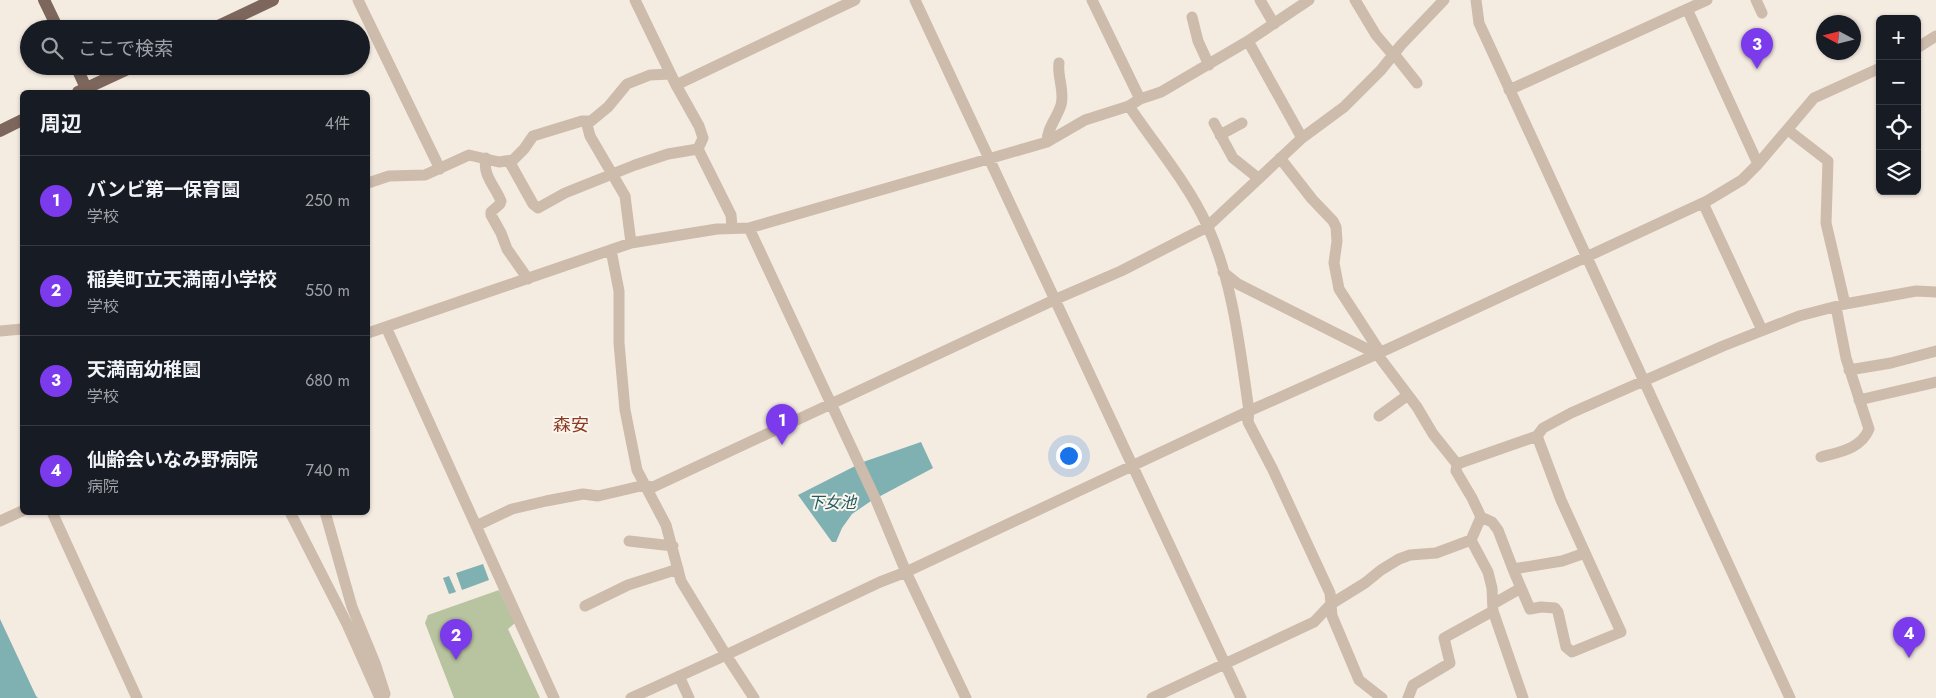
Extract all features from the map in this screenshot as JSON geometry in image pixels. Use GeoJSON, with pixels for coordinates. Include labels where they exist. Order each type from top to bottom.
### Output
{"type":"FeatureCollection","features":[{"type":"Feature","properties":{"kind":"main road"},"geometry":{"type":"LineString","coordinates":[[44,0],[54,20]]}},
{"type":"Feature","properties":{"kind":"main road"},"geometry":{"type":"LineString","coordinates":[[231,20],[273,0]]}},
{"type":"Feature","properties":{"kind":"main road"},"geometry":{"type":"LineString","coordinates":[[79,75],[84,90]]}},
{"type":"Feature","properties":{"kind":"main road"},"geometry":{"type":"LineString","coordinates":[[86,90],[116,75]]}},
{"type":"Feature","properties":{"kind":"main road"},"geometry":{"type":"LineString","coordinates":[[0,130],[20,121]]}},
{"type":"Feature","properties":{"kind":"street"},"geometry":{"type":"LineString","coordinates":[[358,0],[368,20]]}},
{"type":"Feature","properties":{"kind":"street"},"geometry":{"type":"LineString","coordinates":[[635,0],[670,74],[699,126],[703,138],[698,149]]}},
{"type":"Feature","properties":{"kind":"street"},"geometry":{"type":"LineString","coordinates":[[676,85],[854,0]]}},
{"type":"Feature","properties":{"kind":"street"},"geometry":{"type":"LineString","coordinates":[[915,0],[1241,698]]}},
{"type":"Feature","properties":{"kind":"street"},"geometry":{"type":"LineString","coordinates":[[1092,0],[1140,99]]}},
{"type":"Feature","properties":{"kind":"street"},"geometry":{"type":"LineString","coordinates":[[1260,0],[1274,24]]}},
{"type":"Feature","properties":{"kind":"street"},"geometry":{"type":"LineString","coordinates":[[370,332],[631,243],[732,228],[749,228],[1047,142],[1085,120],[1129,106],[1140,99],[1161,92],[1248,41],[1309,0]]}},
{"type":"Feature","properties":{"kind":"street"},"geometry":{"type":"LineString","coordinates":[[1355,0],[1376,35],[1417,82]]}},
{"type":"Feature","properties":{"kind":"street"},"geometry":{"type":"LineString","coordinates":[[476,526],[520,507],[583,494],[598,496],[645,486],[654,487],[1054,300],[1121,271],[1207,226],[1302,138],[1344,107],[1381,70],[1393,54],[1444,0]]}},
{"type":"Feature","properties":{"kind":"street"},"geometry":{"type":"LineString","coordinates":[[1476,0],[1479,23],[1787,697]]}},
{"type":"Feature","properties":{"kind":"street"},"geometry":{"type":"LineString","coordinates":[[1509,90],[1707,0]]}},
{"type":"Feature","properties":{"kind":"street"},"geometry":{"type":"LineString","coordinates":[[1756,0],[1762,13]]}},
{"type":"Feature","properties":{"kind":"street"},"geometry":{"type":"LineString","coordinates":[[1687,9],[1758,164]]}},
{"type":"Feature","properties":{"kind":"street"},"geometry":{"type":"LineString","coordinates":[[1192,17],[1198,41],[1208,65]]}},
{"type":"Feature","properties":{"kind":"street"},"geometry":{"type":"LineString","coordinates":[[370,25],[440,169]]}},
{"type":"Feature","properties":{"kind":"street"},"geometry":{"type":"LineString","coordinates":[[1921,45],[1936,36]]}},
{"type":"Feature","properties":{"kind":"street"},"geometry":{"type":"LineString","coordinates":[[1248,41],[1302,138]]}},
{"type":"Feature","properties":{"kind":"street"},"geometry":{"type":"LineString","coordinates":[[1047,142],[1048,132],[1061,104],[1062,93],[1059,63]]}},
{"type":"Feature","properties":{"kind":"street"},"geometry":{"type":"LineString","coordinates":[[631,698],[1703,203],[1742,180],[1788,130],[1814,98],[1876,70]]}},
{"type":"Feature","properties":{"kind":"street"},"geometry":{"type":"LineString","coordinates":[[370,182],[389,176],[425,175],[469,154],[499,162],[513,160],[533,136],[591,120],[608,107],[627,84],[650,75],[670,74]]}},
{"type":"Feature","properties":{"kind":"street"},"geometry":{"type":"LineString","coordinates":[[1129,106],[1192,197],[1207,226],[1223,272],[1235,322],[1249,411],[1248,422],[1316,559],[1330,593],[1332,616],[1359,680],[1382,698]]}},
{"type":"Feature","properties":{"kind":"street"},"geometry":{"type":"LineString","coordinates":[[586,120],[590,136],[625,196],[631,243]]}},
{"type":"Feature","properties":{"kind":"street"},"geometry":{"type":"LineString","coordinates":[[1214,123],[1234,158],[1258,178]]}},
{"type":"Feature","properties":{"kind":"street"},"geometry":{"type":"LineString","coordinates":[[1220,135],[1242,123]]}},
{"type":"Feature","properties":{"kind":"street"},"geometry":{"type":"LineString","coordinates":[[1788,130],[1828,162],[1826,223],[1841,305],[1849,370],[1868,422],[1869,430],[1867,435],[1852,448],[1821,457]]}},
{"type":"Feature","properties":{"kind":"street"},"geometry":{"type":"LineString","coordinates":[[509,161],[532,204],[538,208],[565,193],[612,174],[668,154],[698,149]]}},
{"type":"Feature","properties":{"kind":"street"},"geometry":{"type":"LineString","coordinates":[[698,149],[731,215],[732,228]]}},
{"type":"Feature","properties":{"kind":"street"},"geometry":{"type":"LineString","coordinates":[[486,158],[488,178],[501,201],[491,212],[491,215],[507,249],[528,279]]}},
{"type":"Feature","properties":{"kind":"street"},"geometry":{"type":"LineString","coordinates":[[1280,158],[1312,199],[1333,221],[1336,227],[1337,241],[1334,263],[1339,289],[1379,353],[1434,434],[1457,464],[1456,471],[1481,517],[1492,522],[1498,530],[1530,609],[1541,607],[1555,608],[1558,612],[1566,647],[1569,651],[1576,652],[1621,632],[1561,500],[1537,436]]}},
{"type":"Feature","properties":{"kind":"street"},"geometry":{"type":"LineString","coordinates":[[1703,203],[1762,330]]}},
{"type":"Feature","properties":{"kind":"street"},"geometry":{"type":"LineString","coordinates":[[749,228],[876,500],[906,572],[966,698]]}},
{"type":"Feature","properties":{"kind":"street"},"geometry":{"type":"LineString","coordinates":[[610,250],[619,291],[619,343],[625,410],[637,470],[666,525],[682,581],[754,698]]}},
{"type":"Feature","properties":{"kind":"street"},"geometry":{"type":"LineString","coordinates":[[1223,272],[1238,284],[1379,353]]}},
{"type":"Feature","properties":{"kind":"street"},"geometry":{"type":"LineString","coordinates":[[1457,464],[1537,436],[1543,428],[1571,413],[1643,380],[1799,316],[1841,305],[1916,291],[1936,292]]}},
{"type":"Feature","properties":{"kind":"street"},"geometry":{"type":"LineString","coordinates":[[386,327],[554,698]]}},
{"type":"Feature","properties":{"kind":"street"},"geometry":{"type":"LineString","coordinates":[[0,331],[20,329]]}},
{"type":"Feature","properties":{"kind":"street"},"geometry":{"type":"LineString","coordinates":[[1849,370],[1891,363],[1936,351]]}},
{"type":"Feature","properties":{"kind":"street"},"geometry":{"type":"LineString","coordinates":[[1859,400],[1936,382]]}},
{"type":"Feature","properties":{"kind":"street"},"geometry":{"type":"LineString","coordinates":[[1379,416],[1408,395]]}},
{"type":"Feature","properties":{"kind":"street"},"geometry":{"type":"LineString","coordinates":[[0,521],[20,512]]}},
{"type":"Feature","properties":{"kind":"street"},"geometry":{"type":"LineString","coordinates":[[53,515],[137,698]]}},
{"type":"Feature","properties":{"kind":"street"},"geometry":{"type":"LineString","coordinates":[[292,515],[346,624],[380,698]]}},
{"type":"Feature","properties":{"kind":"street"},"geometry":{"type":"LineString","coordinates":[[326,515],[352,607],[359,621],[387,698]]}},
{"type":"Feature","properties":{"kind":"street"},"geometry":{"type":"LineString","coordinates":[[1152,698],[1314,622],[1331,604],[1398,559],[1410,555],[1436,553],[1471,540],[1481,517]]}},
{"type":"Feature","properties":{"kind":"street"},"geometry":{"type":"LineString","coordinates":[[1471,540],[1488,572],[1492,588],[1493,607],[1523,698]]}},
{"type":"Feature","properties":{"kind":"street"},"geometry":{"type":"LineString","coordinates":[[629,541],[673,546]]}},
{"type":"Feature","properties":{"kind":"street"},"geometry":{"type":"LineString","coordinates":[[1513,569],[1562,561],[1585,553]]}},
{"type":"Feature","properties":{"kind":"street"},"geometry":{"type":"LineString","coordinates":[[316,564],[336,556]]}},
{"type":"Feature","properties":{"kind":"street"},"geometry":{"type":"LineString","coordinates":[[585,606],[628,585],[678,569]]}},
{"type":"Feature","properties":{"kind":"street"},"geometry":{"type":"LineString","coordinates":[[1408,698],[1413,685],[1450,664],[1444,638],[1521,588]]}},
{"type":"Feature","properties":{"kind":"street"},"geometry":{"type":"LineString","coordinates":[[679,676],[689,698]]}},
{"type":"Feature","properties":{"kind":"green space"},"geometry":{"type":"Polygon","coordinates":[[[499,590],[515,623],[508,629],[540,698],[454,698],[425,623],[428,615],[499,590]]]}},
{"type":"Feature","properties":{"kind":"water","name":"下女池"},"geometry":{"type":"Polygon","coordinates":[[[921,442],[933,468],[871,501],[852,514],[842,528],[836,542],[832,542],[798,495],[863,462],[921,442]]]}},
{"type":"Feature","properties":{"kind":"water"},"geometry":{"type":"Polygon","coordinates":[[[483,564],[489,580],[462,590],[456,573],[483,564]]]}},
{"type":"Feature","properties":{"kind":"water"},"geometry":{"type":"Polygon","coordinates":[[[449,576],[456,592],[449,594],[443,578],[449,576]]]}},
{"type":"Feature","properties":{"kind":"water"},"geometry":{"type":"Polygon","coordinates":[[[0,619],[36,696],[38,698],[0,698],[0,619]]]}},
{"type":"Feature","properties":{"kind":"place","name":"天満南幼稚園"},"geometry":{"type":"Point","coordinates":[1757,69]}},
{"type":"Feature","properties":{"kind":"place","name":"バンビ第一保育園"},"geometry":{"type":"Point","coordinates":[782,445]}},
{"type":"Feature","properties":{"kind":"place","name":"仙齢会いなみ野病院"},"geometry":{"type":"Point","coordinates":[1909,658]}},
{"type":"Feature","properties":{"kind":"place","name":"稲美町立天満南小学校"},"geometry":{"type":"Point","coordinates":[456,660]}},
{"type":"Feature","properties":{"kind":"district","name":"森安"},"geometry":{"type":"Point","coordinates":[571,425]}}]}
